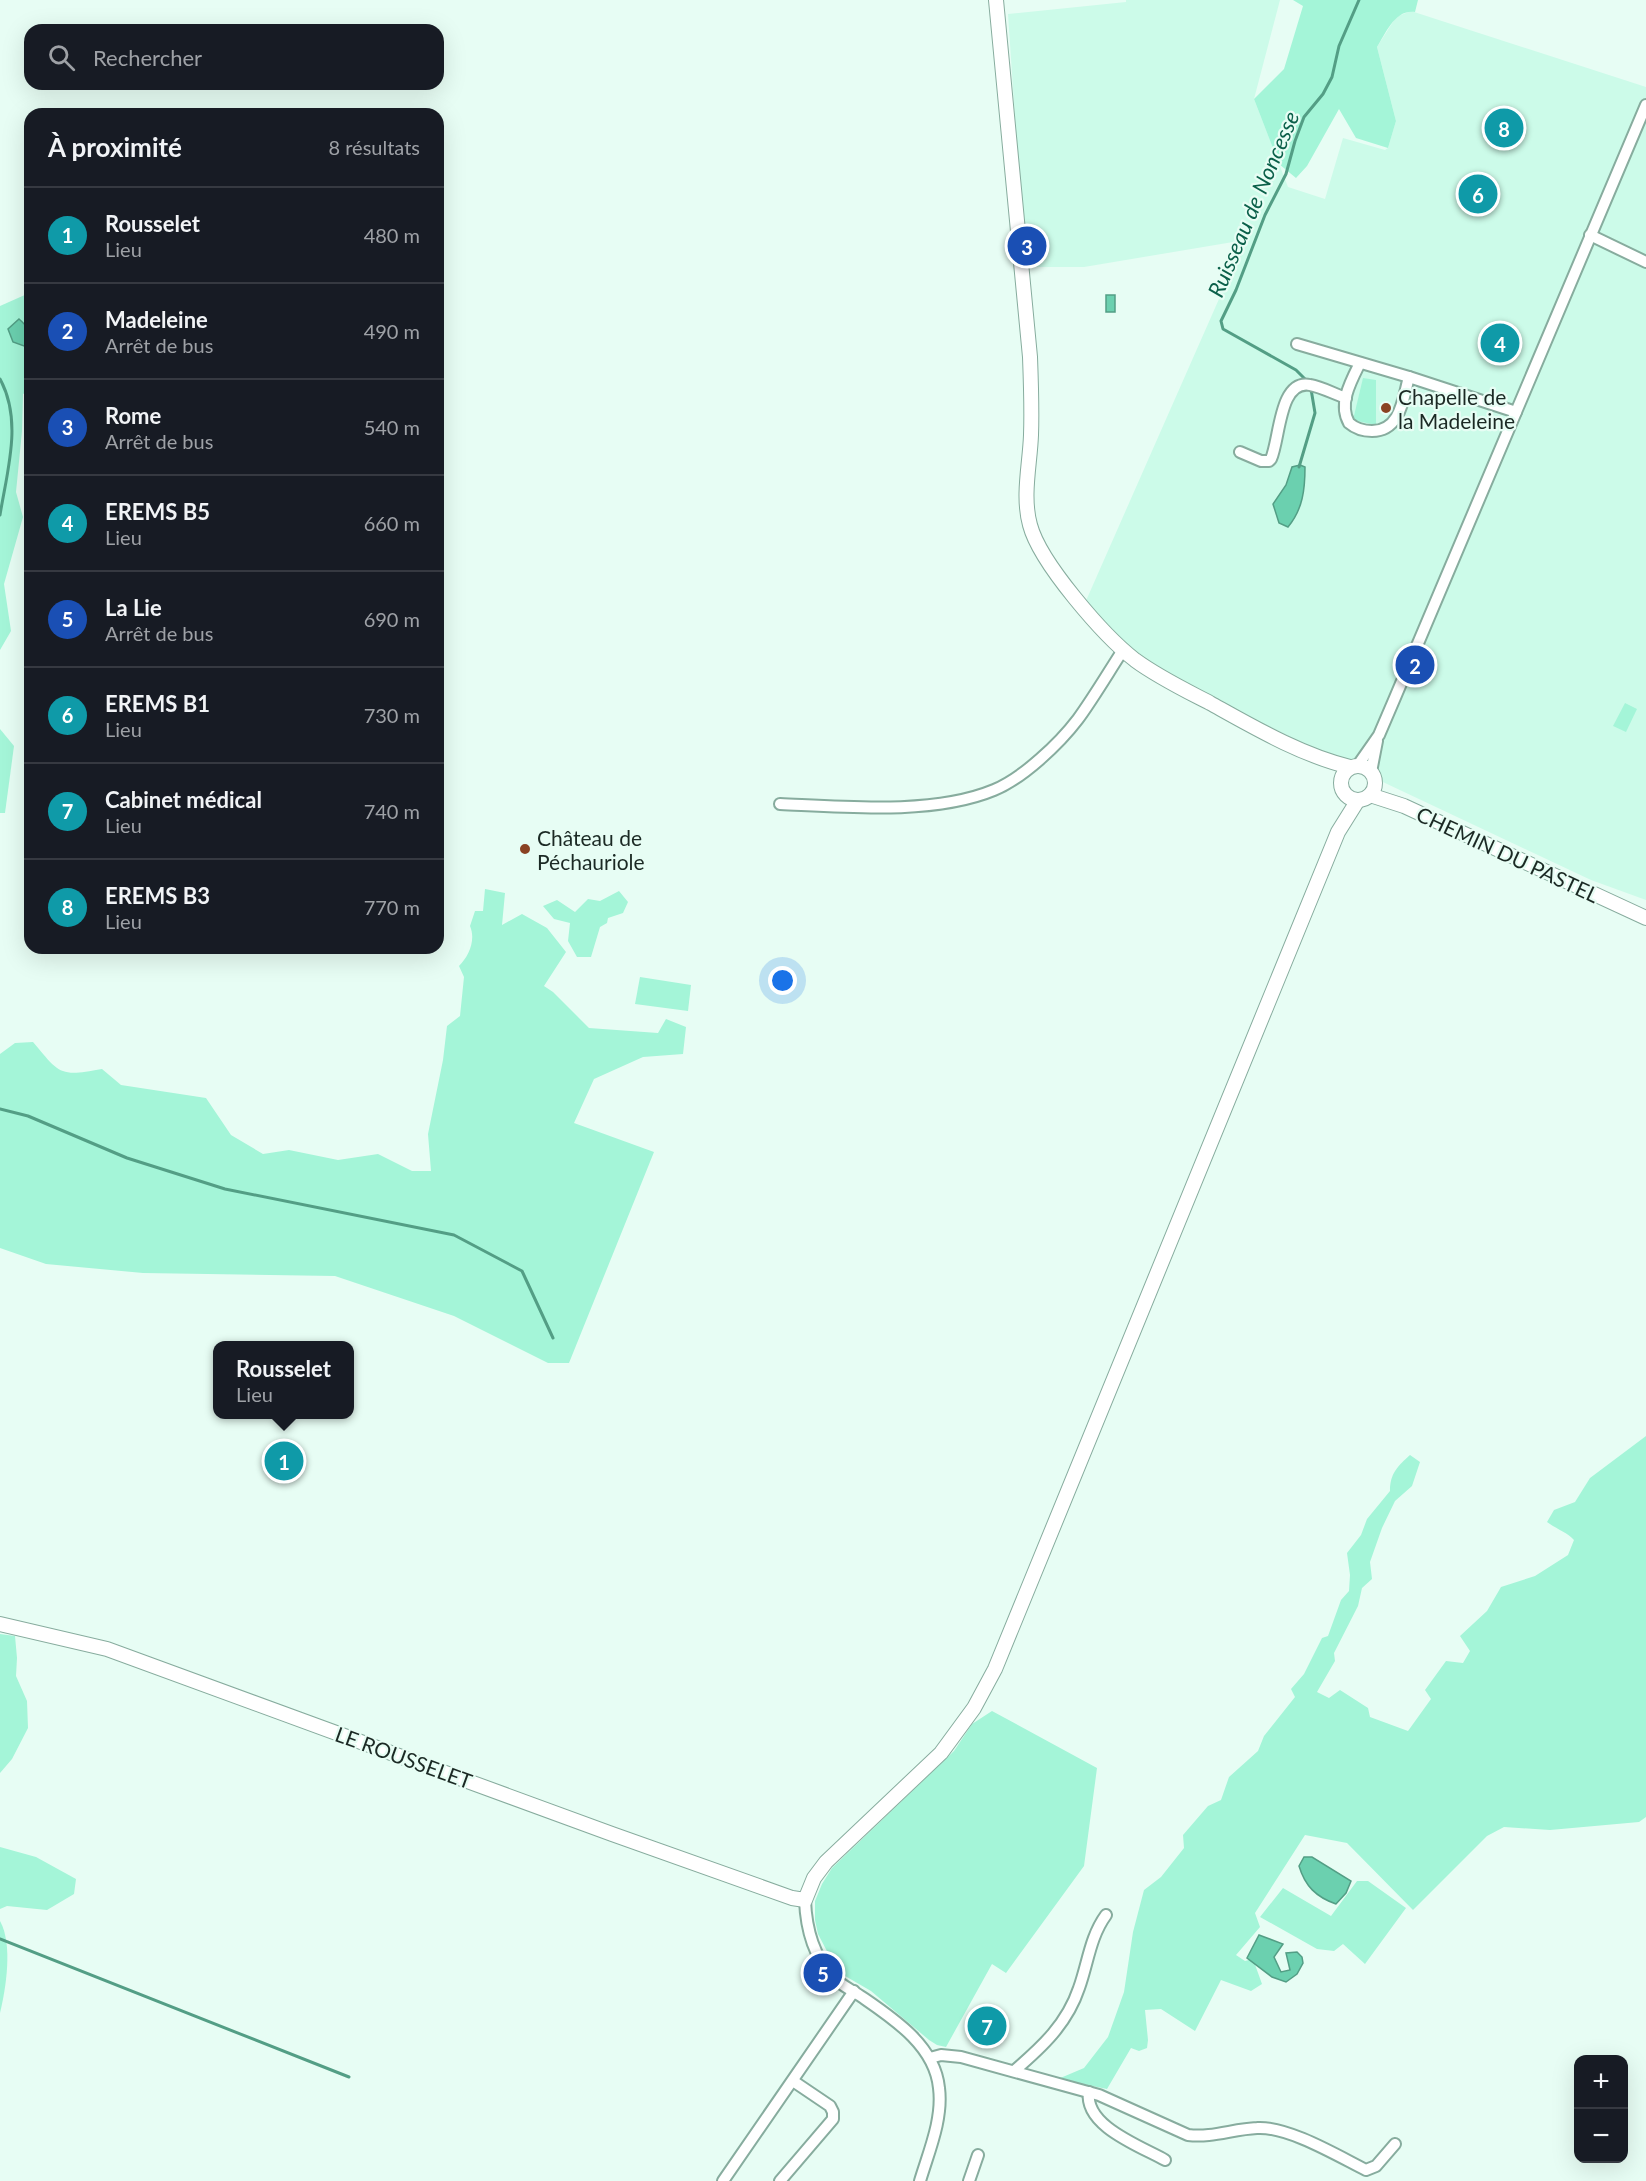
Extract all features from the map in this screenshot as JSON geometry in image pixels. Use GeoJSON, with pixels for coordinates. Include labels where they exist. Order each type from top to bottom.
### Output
{"type":"FeatureCollection","features":[{"type":"Feature","properties":{"kind":"street"},"geometry":{"type":"LineString","coordinates":[[996,0],[1030,357],[1032,411],[1027,490],[1028,519],[1034,539],[1048,564],[1123,650],[1166,680],[1314,757],[1341,779]]}},
{"type":"Feature","properties":{"kind":"street"},"geometry":{"type":"LineString","coordinates":[[920,2181],[940,2103],[939,2086],[930,2058],[904,2029],[833,1976],[819,1955],[808,1928],[805,1900],[814,1878],[826,1862],[946,1747],[974,1708],[994,1669],[1338,832],[1369,788],[1379,735],[1646,105]]}},
{"type":"Feature","properties":{"kind":"street"},"geometry":{"type":"LineString","coordinates":[[1590,235],[1646,262]]}},
{"type":"Feature","properties":{"kind":"street"},"geometry":{"type":"LineString","coordinates":[[1297,344],[1409,376],[1516,412]]}},
{"type":"Feature","properties":{"kind":"street"},"geometry":{"type":"LineString","coordinates":[[1360,363],[1346,398],[1345,414],[1349,423],[1364,430],[1382,430],[1391,425],[1398,415],[1409,376]]}},
{"type":"Feature","properties":{"kind":"street"},"geometry":{"type":"LineString","coordinates":[[1240,452],[1265,462],[1271,459],[1285,401],[1291,390],[1297,387],[1312,386],[1346,398]]}},
{"type":"Feature","properties":{"kind":"street"},"geometry":{"type":"LineString","coordinates":[[780,804],[921,806],[972,797],[995,790],[1036,762],[1077,720],[1123,650]]}},
{"type":"Feature","properties":{"kind":"street"},"geometry":{"type":"LineString","coordinates":[[1338,832],[1344,794],[1342,774],[1354,766],[1379,735]]}},
{"type":"Feature","properties":{"kind":"street","name":"CHEMIN DU PASTEL"},"geometry":{"type":"LineString","coordinates":[[1314,757],[1368,768],[1369,788]]}},
{"type":"Feature","properties":{"kind":"street","name":"CHEMIN DU PASTEL"},"geometry":{"type":"LineString","coordinates":[[1344,794],[1369,788],[1646,918]]}},
{"type":"Feature","properties":{"kind":"street","name":"CHEMIN DU PASTEL"},"geometry":{"type":"LineString","coordinates":[[1612,901],[1646,911]]}},
{"type":"Feature","properties":{"kind":"street","name":"LE ROUSSELET"},"geometry":{"type":"LineString","coordinates":[[0,1624],[107,1649],[691,1863],[792,1898],[805,1900]]}},
{"type":"Feature","properties":{"kind":"street"},"geometry":{"type":"LineString","coordinates":[[1014,2070],[1047,2041],[1065,2019],[1079,1988],[1093,1938],[1106,1915]]}},
{"type":"Feature","properties":{"kind":"street"},"geometry":{"type":"LineString","coordinates":[[723,2181],[854,1991]]}},
{"type":"Feature","properties":{"kind":"street"},"geometry":{"type":"LineString","coordinates":[[930,2058],[952,2055],[1089,2092],[1188,2136],[1204,2137],[1233,2131],[1270,2129],[1300,2139],[1366,2170],[1376,2166],[1395,2144]]}},
{"type":"Feature","properties":{"kind":"street"},"geometry":{"type":"LineString","coordinates":[[780,2181],[833,2119],[830,2106],[794,2081]]}},
{"type":"Feature","properties":{"kind":"street"},"geometry":{"type":"LineString","coordinates":[[1089,2092],[1088,2101],[1100,2121],[1109,2129],[1165,2160]]}},
{"type":"Feature","properties":{"kind":"street"},"geometry":{"type":"LineString","coordinates":[[969,2181],[978,2155]]}},
{"type":"Feature","properties":{"kind":"shaded area"},"geometry":{"type":"Polygon","coordinates":[[[1126,0],[1280,0],[1254,99],[1288,187],[1325,199],[1343,138],[1385,150],[1388,148],[1396,121],[1377,47],[1396,17],[1411,11],[1646,87],[1646,900],[1591,880],[1196,691],[1149,663],[1119,640],[1085,603],[1245,240],[1084,267],[1025,267],[1008,14],[1126,2],[1126,0]]]}},
{"type":"Feature","properties":{"kind":"shaded area"},"geometry":{"type":"Polygon","coordinates":[[[1293,0],[1418,0],[1415,12],[1402,14],[1397,18],[1377,47],[1396,121],[1388,148],[1356,138],[1339,109],[1307,166],[1296,178],[1279,164],[1254,99],[1284,69],[1303,6],[1293,0]]]}},
{"type":"Feature","properties":{"kind":"shaded area"},"geometry":{"type":"Polygon","coordinates":[[[24,295],[24,394],[16,492],[23,517],[4,584],[11,631],[0,650],[0,306],[24,295]]]}},
{"type":"Feature","properties":{"kind":"shaded area"},"geometry":{"type":"Polygon","coordinates":[[[1106,295],[1115,295],[1115,312],[1106,312],[1106,295]]]}},
{"type":"Feature","properties":{"kind":"shaded area"},"geometry":{"type":"Polygon","coordinates":[[[19,319],[24,324],[24,346],[13,342],[8,329],[19,319]]]}},
{"type":"Feature","properties":{"kind":"shaded area"},"geometry":{"type":"Polygon","coordinates":[[[1363,378],[1376,380],[1376,425],[1353,420],[1363,378]]]}},
{"type":"Feature","properties":{"kind":"shaded area"},"geometry":{"type":"Polygon","coordinates":[[[1300,465],[1305,467],[1302,498],[1297,513],[1288,527],[1279,523],[1273,504],[1286,485],[1292,467],[1300,465]]]}},
{"type":"Feature","properties":{"kind":"shaded area"},"geometry":{"type":"Polygon","coordinates":[[[1625,703],[1637,709],[1626,732],[1613,726],[1625,703]]]}},
{"type":"Feature","properties":{"kind":"shaded area"},"geometry":{"type":"Polygon","coordinates":[[[0,729],[14,746],[5,813],[0,813],[0,729]]]}},
{"type":"Feature","properties":{"kind":"shaded area"},"geometry":{"type":"Polygon","coordinates":[[[485,889],[505,893],[502,925],[522,914],[547,928],[566,952],[544,986],[589,1028],[658,1033],[666,1019],[686,1027],[683,1054],[643,1057],[594,1079],[574,1123],[654,1152],[569,1363],[548,1363],[454,1316],[335,1276],[143,1273],[46,1264],[0,1248],[0,1054],[15,1043],[33,1042],[55,1067],[68,1072],[102,1069],[121,1085],[206,1098],[231,1135],[263,1154],[289,1150],[338,1160],[378,1154],[412,1171],[431,1171],[428,1134],[443,1060],[447,1026],[460,1016],[464,977],[459,966],[466,958],[470,948],[472,931],[470,926],[475,911],[483,911],[485,889]]]}},
{"type":"Feature","properties":{"kind":"shaded area"},"geometry":{"type":"Polygon","coordinates":[[[619,891],[628,902],[623,913],[608,918],[607,923],[600,927],[591,957],[577,957],[568,941],[570,923],[554,919],[543,906],[557,900],[575,912],[588,899],[600,901],[619,891]]]}},
{"type":"Feature","properties":{"kind":"shaded area"},"geometry":{"type":"Polygon","coordinates":[[[640,977],[691,985],[688,1011],[635,1004],[640,977]]]}},
{"type":"Feature","properties":{"kind":"shaded area"},"geometry":{"type":"Polygon","coordinates":[[[1646,1436],[1646,1817],[1639,1822],[1550,1830],[1504,1827],[1487,1836],[1413,1910],[1347,1843],[1305,1835],[1255,1913],[1260,1927],[1236,1955],[1245,1961],[1253,1959],[1262,1984],[1251,1991],[1221,1980],[1195,2031],[1161,2009],[1145,2010],[1147,2048],[1139,2051],[1131,2048],[1107,2089],[1058,2079],[1084,2068],[1108,2037],[1124,1992],[1133,1932],[1144,1890],[1161,1877],[1184,1848],[1183,1835],[1208,1806],[1221,1800],[1229,1777],[1258,1751],[1264,1736],[1295,1697],[1291,1689],[1304,1674],[1322,1638],[1328,1636],[1341,1600],[1349,1591],[1350,1575],[1347,1553],[1361,1535],[1367,1519],[1390,1491],[1393,1475],[1402,1463],[1410,1455],[1420,1462],[1412,1486],[1395,1501],[1382,1528],[1370,1562],[1372,1579],[1362,1588],[1358,1606],[1334,1653],[1335,1661],[1317,1692],[1329,1698],[1340,1690],[1368,1708],[1370,1717],[1408,1731],[1431,1699],[1425,1690],[1446,1661],[1463,1663],[1470,1651],[1460,1636],[1487,1611],[1501,1587],[1535,1576],[1568,1555],[1574,1540],[1547,1522],[1554,1510],[1575,1502],[1590,1478],[1646,1436]]]}},
{"type":"Feature","properties":{"kind":"shaded area"},"geometry":{"type":"Polygon","coordinates":[[[0,1634],[15,1636],[16,1676],[27,1701],[28,1728],[12,1759],[0,1773],[0,1634]]]}},
{"type":"Feature","properties":{"kind":"shaded area"},"geometry":{"type":"Polygon","coordinates":[[[992,1711],[1097,1768],[1084,1866],[1006,1973],[992,1964],[946,2047],[929,2040],[871,1991],[840,1973],[818,1934],[815,1901],[832,1868],[954,1751],[972,1724],[992,1711]]]}},
{"type":"Feature","properties":{"kind":"shaded area"},"geometry":{"type":"Polygon","coordinates":[[[0,1847],[36,1857],[76,1879],[74,1894],[47,1910],[7,1906],[0,1909],[0,1847]]]}},
{"type":"Feature","properties":{"kind":"shaded area"},"geometry":{"type":"Polygon","coordinates":[[[1304,1857],[1312,1857],[1351,1881],[1346,1893],[1336,1904],[1317,1894],[1308,1885],[1299,1866],[1304,1857]]]}},
{"type":"Feature","properties":{"kind":"shaded area"},"geometry":{"type":"Polygon","coordinates":[[[1357,1881],[1368,1881],[1406,1908],[1365,1964],[1343,1944],[1334,1951],[1317,1949],[1260,1917],[1283,1888],[1331,1916],[1357,1881]]]}},
{"type":"Feature","properties":{"kind":"shaded area"},"geometry":{"type":"Polygon","coordinates":[[[0,1921],[4,1931],[7,1954],[6,1979],[0,2013],[0,1921]]]}},
{"type":"Feature","properties":{"kind":"shaded area"},"geometry":{"type":"Polygon","coordinates":[[[1259,1935],[1283,1944],[1274,1957],[1281,1972],[1290,1970],[1286,1953],[1297,1952],[1302,1957],[1303,1963],[1297,1974],[1286,1982],[1272,1977],[1247,1958],[1259,1935]]]}},
{"type":"Feature","properties":{"kind":"waterway","name":"Ruisseau de Noncesse"},"geometry":{"type":"LineString","coordinates":[[1307,381],[1296,370],[1223,329],[1221,321],[1236,290],[1265,215],[1286,174],[1304,117],[1323,94],[1332,77],[1339,46],[1359,0]]}},
{"type":"Feature","properties":{"kind":"waterway"},"geometry":{"type":"LineString","coordinates":[[0,379],[7,395],[12,429],[9,464],[0,515]]}},
{"type":"Feature","properties":{"kind":"waterway","name":"Ruisseau de Noncesse"},"geometry":{"type":"LineString","coordinates":[[1299,467],[1315,413],[1311,389]]}},
{"type":"Feature","properties":{"kind":"waterway"},"geometry":{"type":"LineString","coordinates":[[0,1109],[28,1116],[127,1158],[225,1189],[454,1235],[522,1271],[553,1338]]}},
{"type":"Feature","properties":{"kind":"waterway"},"geometry":{"type":"LineString","coordinates":[[0,1939],[349,2077]]}},
{"type":"Feature","properties":{"kind":"place","name":"EREMS B3"},"geometry":{"type":"Point","coordinates":[1504,128]}},
{"type":"Feature","properties":{"kind":"place","name":"EREMS B1"},"geometry":{"type":"Point","coordinates":[1478,194]}},
{"type":"Feature","properties":{"kind":"place","name":"Rome"},"geometry":{"type":"Point","coordinates":[1027,246]}},
{"type":"Feature","properties":{"kind":"place","name":"EREMS B5"},"geometry":{"type":"Point","coordinates":[1500,343]}},
{"type":"Feature","properties":{"kind":"place","name":"Chapelle de la Madeleine"},"geometry":{"type":"Point","coordinates":[1386,408]}},
{"type":"Feature","properties":{"kind":"place","name":"Madeleine"},"geometry":{"type":"Point","coordinates":[1415,665]}},
{"type":"Feature","properties":{"kind":"place","name":"Château de Péchauriole"},"geometry":{"type":"Point","coordinates":[525,849]}},
{"type":"Feature","properties":{"kind":"place","name":"Rousselet"},"geometry":{"type":"Point","coordinates":[284,1461]}},
{"type":"Feature","properties":{"kind":"place","name":"La Lie"},"geometry":{"type":"Point","coordinates":[823,1973]}},
{"type":"Feature","properties":{"kind":"place","name":"Cabinet médical"},"geometry":{"type":"Point","coordinates":[987,2026]}}]}
